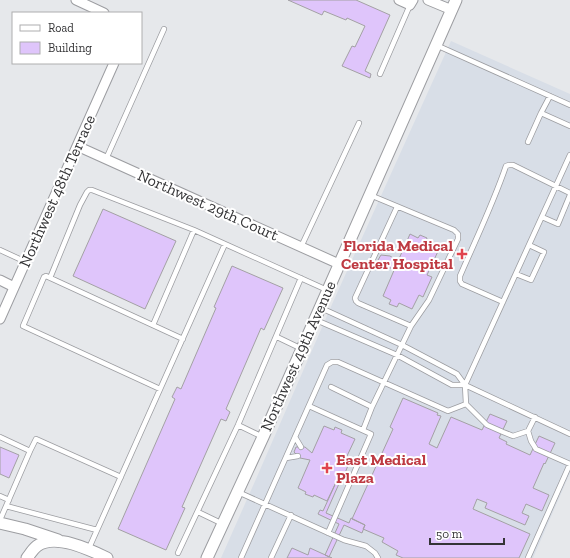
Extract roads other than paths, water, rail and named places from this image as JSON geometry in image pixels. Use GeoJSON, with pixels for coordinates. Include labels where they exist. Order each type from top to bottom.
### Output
{"type":"FeatureCollection","features":[{"type":"Feature","properties":{"kind":"street"},"geometry":{"type":"LineString","coordinates":[[76,0],[102,12]]}},
{"type":"Feature","properties":{"kind":"street"},"geometry":{"type":"LineString","coordinates":[[399,0],[411,3]]}},
{"type":"Feature","properties":{"kind":"street"},"geometry":{"type":"LineString","coordinates":[[428,0],[454,5]]}},
{"type":"Feature","properties":{"kind":"street","name":"Northwest 49th Avenue"},"geometry":{"type":"LineString","coordinates":[[208,558],[454,5]]}},
{"type":"Feature","properties":{"kind":"street","name":"Northwest 48th Terrace"},"geometry":{"type":"LineString","coordinates":[[0,319],[114,64]]}},
{"type":"Feature","properties":{"kind":"street","name":"Northwest 29th Court"},"geometry":{"type":"LineString","coordinates":[[77,146],[339,264]]}},
{"type":"Feature","properties":{"kind":"street"},"geometry":{"type":"LineString","coordinates":[[0,280],[14,287]]}},
{"type":"Feature","properties":{"kind":"street"},"geometry":{"type":"LineString","coordinates":[[0,522],[68,543],[106,558]]}},
{"type":"Feature","properties":{"kind":"street"},"geometry":{"type":"LineString","coordinates":[[27,558],[37,546],[43,543],[58,541],[68,543]]}},
{"type":"Feature","properties":{"kind":"lane"},"geometry":{"type":"LineString","coordinates":[[380,74],[411,3]]}},
{"type":"Feature","properties":{"kind":"lane"},"geometry":{"type":"LineString","coordinates":[[106,159],[164,29]]}},
{"type":"Feature","properties":{"kind":"lane"},"geometry":{"type":"LineString","coordinates":[[436,45],[570,104]]}},
{"type":"Feature","properties":{"kind":"lane"},"geometry":{"type":"LineString","coordinates":[[528,142],[550,96]]}},
{"type":"Feature","properties":{"kind":"lane"},"geometry":{"type":"LineString","coordinates":[[542,113],[570,126]]}},
{"type":"Feature","properties":{"kind":"lane"},"geometry":{"type":"LineString","coordinates":[[301,247],[359,123]]}},
{"type":"Feature","properties":{"kind":"lane"},"geometry":{"type":"LineString","coordinates":[[528,431],[513,436],[487,425],[466,404],[465,385],[570,155]]}},
{"type":"Feature","properties":{"kind":"lane"},"geometry":{"type":"LineString","coordinates":[[503,302],[462,284],[460,281],[460,276],[487,216],[506,166],[509,164],[512,165],[570,194],[558,224],[542,216]]}},
{"type":"Feature","properties":{"kind":"lane"},"geometry":{"type":"LineString","coordinates":[[50,278],[80,205],[87,192],[92,190],[194,230],[327,290]]}},
{"type":"Feature","properties":{"kind":"lane"},"geometry":{"type":"LineString","coordinates":[[363,430],[383,382],[411,326],[429,300],[458,239],[458,234],[454,230],[370,195]]}},
{"type":"Feature","properties":{"kind":"lane"},"geometry":{"type":"LineString","coordinates":[[397,207],[355,298],[358,303],[411,326]]}},
{"type":"Feature","properties":{"kind":"lane"},"geometry":{"type":"LineString","coordinates":[[153,326],[194,230]]}},
{"type":"Feature","properties":{"kind":"lane"},"geometry":{"type":"LineString","coordinates":[[88,550],[226,244]]}},
{"type":"Feature","properties":{"kind":"lane"},"geometry":{"type":"LineString","coordinates":[[516,274],[532,280],[544,252],[529,245]]}},
{"type":"Feature","properties":{"kind":"lane"},"geometry":{"type":"LineString","coordinates":[[0,250],[26,262]]}},
{"type":"Feature","properties":{"kind":"lane"},"geometry":{"type":"LineString","coordinates":[[160,389],[23,326],[44,277],[46,276],[183,339]]}},
{"type":"Feature","properties":{"kind":"lane"},"geometry":{"type":"LineString","coordinates":[[178,554],[238,425],[301,278]]}},
{"type":"Feature","properties":{"kind":"lane"},"geometry":{"type":"LineString","coordinates":[[320,307],[402,345],[457,374],[465,385]]}},
{"type":"Feature","properties":{"kind":"lane"},"geometry":{"type":"LineString","coordinates":[[315,319],[397,355],[452,385],[465,385],[570,434]]}},
{"type":"Feature","properties":{"kind":"lane"},"geometry":{"type":"LineString","coordinates":[[276,337],[302,348]]}},
{"type":"Feature","properties":{"kind":"lane"},"geometry":{"type":"LineString","coordinates":[[241,558],[327,365],[332,362],[338,362],[448,411],[466,404]]}},
{"type":"Feature","properties":{"kind":"lane"},"geometry":{"type":"LineString","coordinates":[[331,387],[372,406]]}},
{"type":"Feature","properties":{"kind":"lane"},"geometry":{"type":"LineString","coordinates":[[309,406],[371,434],[328,533]]}},
{"type":"Feature","properties":{"kind":"lane"},"geometry":{"type":"LineString","coordinates":[[528,558],[570,464],[536,449],[531,441],[528,431],[535,417]]}},
{"type":"Feature","properties":{"kind":"lane"},"geometry":{"type":"LineString","coordinates":[[238,425],[263,437]]}},
{"type":"Feature","properties":{"kind":"lane"},"geometry":{"type":"LineString","coordinates":[[0,437],[30,451]]}},
{"type":"Feature","properties":{"kind":"lane"},"geometry":{"type":"LineString","coordinates":[[295,437],[301,447]]}},
{"type":"Feature","properties":{"kind":"lane"},"geometry":{"type":"LineString","coordinates":[[0,522],[36,439],[121,477]]}},
{"type":"Feature","properties":{"kind":"lane"},"geometry":{"type":"LineString","coordinates":[[286,458],[298,456]]}},
{"type":"Feature","properties":{"kind":"lane"},"geometry":{"type":"LineString","coordinates":[[237,492],[344,540],[366,546],[375,553],[378,558]]}},
{"type":"Feature","properties":{"kind":"lane"},"geometry":{"type":"LineString","coordinates":[[0,496],[9,500]]}},
{"type":"Feature","properties":{"kind":"lane"},"geometry":{"type":"LineString","coordinates":[[6,506],[97,530]]}},
{"type":"Feature","properties":{"kind":"lane"},"geometry":{"type":"LineString","coordinates":[[198,512],[223,524]]}},
{"type":"Feature","properties":{"kind":"lane"},"geometry":{"type":"LineString","coordinates":[[271,558],[291,515]]}},
{"type":"Feature","properties":{"kind":"place","name":"Florida Medical Center Hospital"},"geometry":{"type":"Point","coordinates":[462,254]}},
{"type":"Feature","properties":{"kind":"place","name":"East Medical Plaza"},"geometry":{"type":"Point","coordinates":[327,468]}}]}
